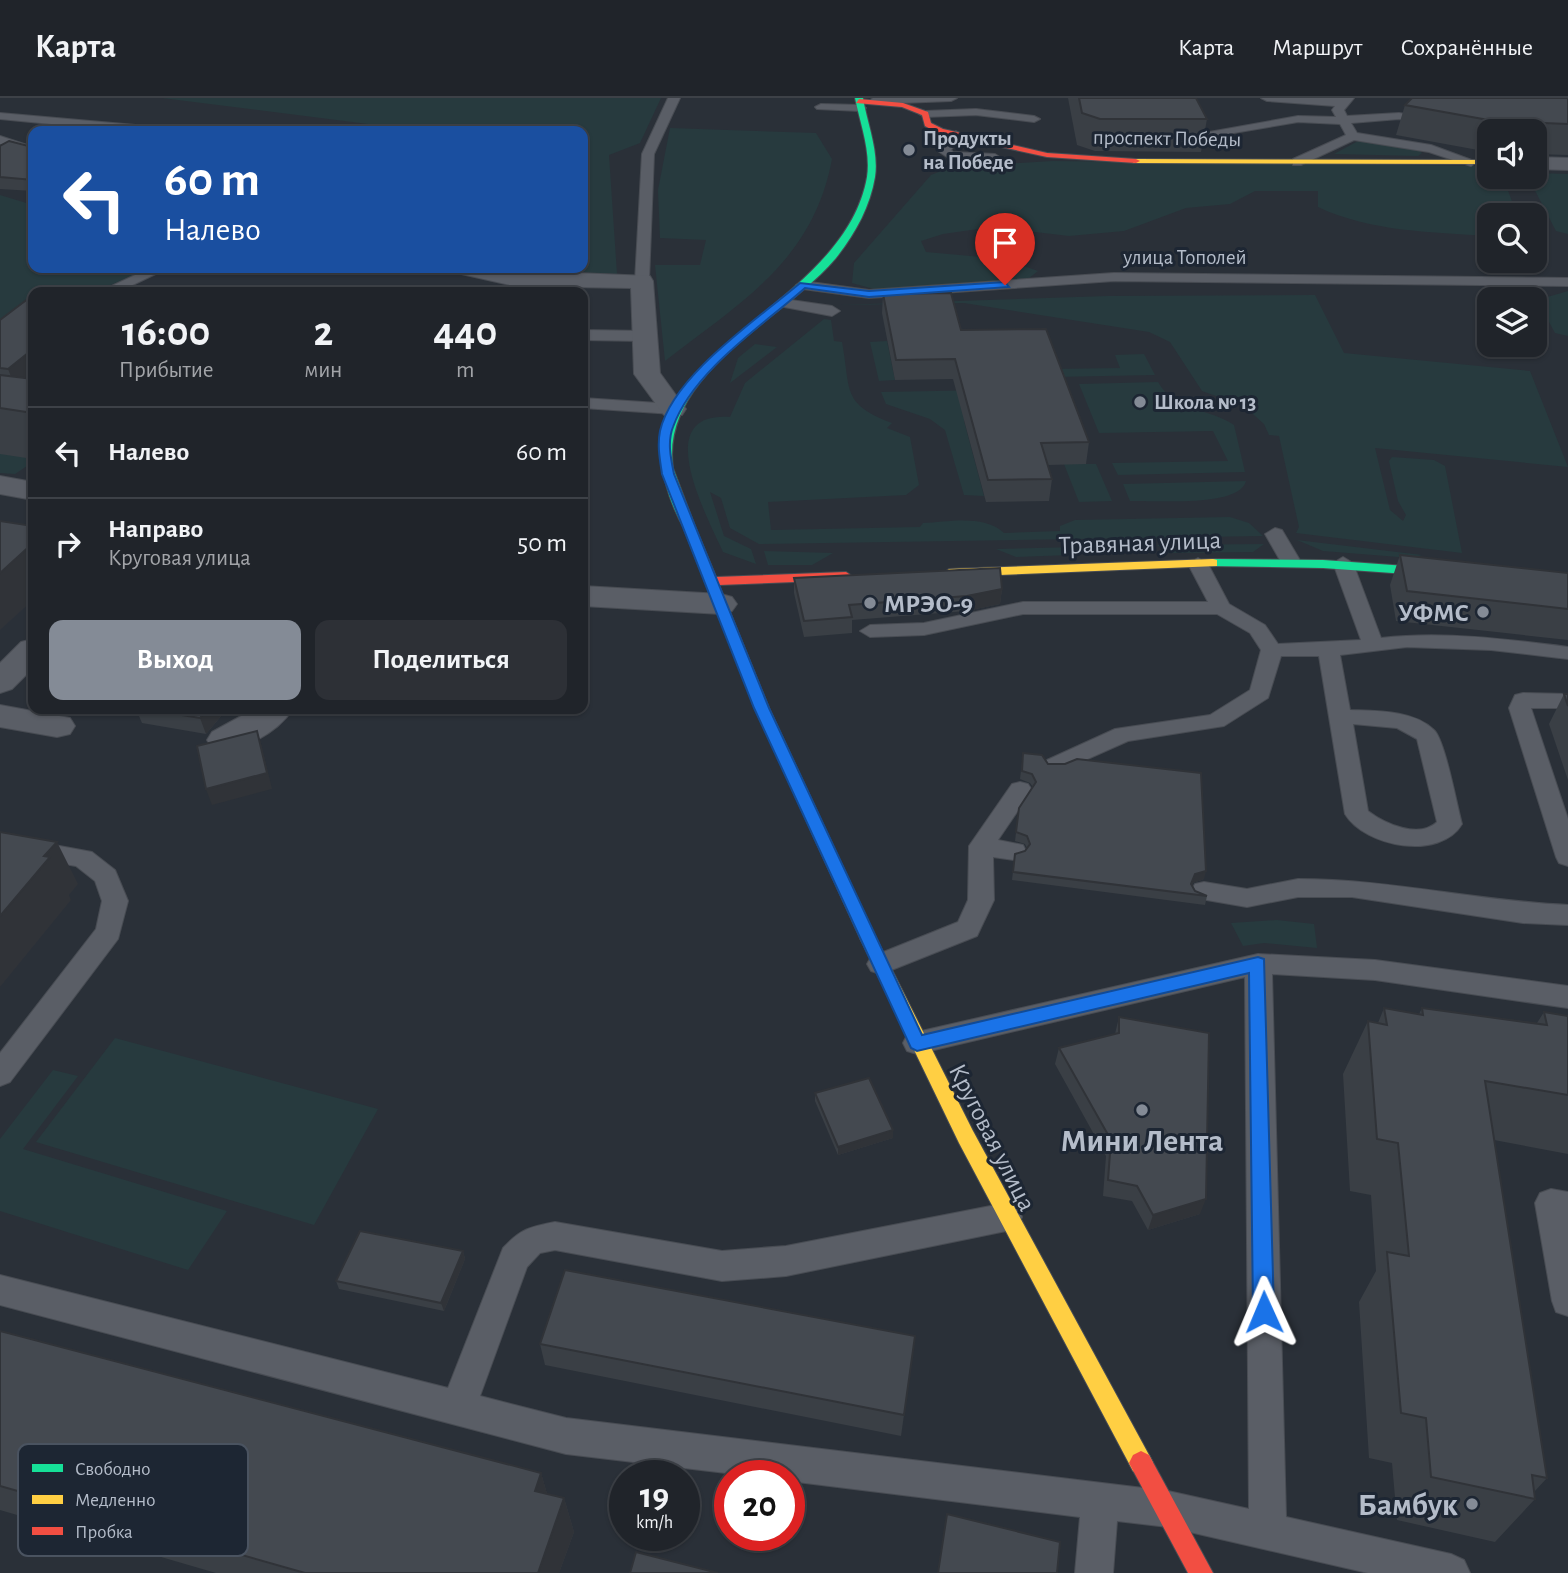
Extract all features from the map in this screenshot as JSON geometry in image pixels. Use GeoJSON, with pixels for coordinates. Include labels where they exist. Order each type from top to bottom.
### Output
{"type":"FeatureCollection","features":[{"type":"Feature","properties":{"kind":"street","name":"проспект Победы"},"geometry":{"type":"LineString","coordinates":[[863,102],[903,105],[925,114],[932,128],[956,135],[1047,155],[1092,160],[1477,162]]}},
{"type":"Feature","properties":{"kind":"street","name":"Круговая улица"},"geometry":{"type":"LineString","coordinates":[[863,102],[871,164],[870,187],[860,212],[842,241],[803,285],[699,375],[673,409],[664,447],[668,474],[762,708],[917,1043],[1006,1217],[1168,1508],[1201,1573]]}},
{"type":"Feature","properties":{"kind":"street"},"geometry":{"type":"LineString","coordinates":[[1547,163],[1568,164]]}},
{"type":"Feature","properties":{"kind":"street"},"geometry":{"type":"LineString","coordinates":[[487,273],[513,279],[642,281],[647,374],[673,409]]}},
{"type":"Feature","properties":{"kind":"street","name":"Травяная улица"},"geometry":{"type":"LineString","coordinates":[[936,573],[1291,562],[1343,563],[1460,574]]}},
{"type":"Feature","properties":{"kind":"street"},"geometry":{"type":"LineString","coordinates":[[588,596],[716,593],[857,576]]}},
{"type":"Feature","properties":{"kind":"street"},"geometry":{"type":"LineString","coordinates":[[0,682],[28,654]]}},
{"type":"Feature","properties":{"kind":"street"},"geometry":{"type":"LineString","coordinates":[[225,740],[259,723],[270,714]]}},
{"type":"Feature","properties":{"kind":"street"},"geometry":{"type":"LineString","coordinates":[[0,716],[57,726]]}},
{"type":"Feature","properties":{"kind":"lane"},"geometry":{"type":"LineString","coordinates":[[642,281],[648,154],[674,98]]}},
{"type":"Feature","properties":{"kind":"lane"},"geometry":{"type":"LineString","coordinates":[[821,107],[863,102],[964,98]]}},
{"type":"Feature","properties":{"kind":"lane"},"geometry":{"type":"LineString","coordinates":[[1267,98],[1345,100]]}},
{"type":"Feature","properties":{"kind":"lane"},"geometry":{"type":"LineString","coordinates":[[1345,100],[1338,110],[1353,136]]}},
{"type":"Feature","properties":{"kind":"lane"},"geometry":{"type":"LineString","coordinates":[[925,114],[976,112],[1034,119]]}},
{"type":"Feature","properties":{"kind":"lane"},"geometry":{"type":"LineString","coordinates":[[0,116],[105,126]]}},
{"type":"Feature","properties":{"kind":"lane"},"geometry":{"type":"LineString","coordinates":[[1204,134],[1298,119],[1344,121],[1399,116],[1432,121]]}},
{"type":"Feature","properties":{"kind":"lane"},"geometry":{"type":"LineString","coordinates":[[956,135],[946,144],[944,151],[950,155],[995,158]]}},
{"type":"Feature","properties":{"kind":"lane"},"geometry":{"type":"LineString","coordinates":[[1297,162],[1353,136],[1431,149],[1471,162]]}},
{"type":"Feature","properties":{"kind":"lane"},"geometry":{"type":"LineString","coordinates":[[0,140],[28,149]]}},
{"type":"Feature","properties":{"kind":"lane"},"geometry":{"type":"LineString","coordinates":[[117,287],[150,273]]}},
{"type":"Feature","properties":{"kind":"lane","name":"улица Тополей"},"geometry":{"type":"LineString","coordinates":[[803,285],[869,294],[1114,277],[1568,282]]}},
{"type":"Feature","properties":{"kind":"lane"},"geometry":{"type":"LineString","coordinates":[[785,303],[832,311]]}},
{"type":"Feature","properties":{"kind":"lane"},"geometry":{"type":"LineString","coordinates":[[588,335],[645,336]]}},
{"type":"Feature","properties":{"kind":"lane"},"geometry":{"type":"LineString","coordinates":[[588,403],[673,409]]}},
{"type":"Feature","properties":{"kind":"lane"},"geometry":{"type":"LineString","coordinates":[[1275,534],[1291,562]]}},
{"type":"Feature","properties":{"kind":"lane"},"geometry":{"type":"LineString","coordinates":[[1343,563],[1373,644]]}},
{"type":"Feature","properties":{"kind":"lane"},"geometry":{"type":"LineString","coordinates":[[1198,564],[1221,608]]}},
{"type":"Feature","properties":{"kind":"lane"},"geometry":{"type":"LineString","coordinates":[[870,631],[924,629],[1023,608],[1221,608],[1258,629],[1272,650],[1260,693],[1216,721],[1123,734],[1055,765]]}},
{"type":"Feature","properties":{"kind":"lane"},"geometry":{"type":"LineString","coordinates":[[1272,650],[1329,650],[1407,641],[1491,644],[1568,653]]}},
{"type":"Feature","properties":{"kind":"lane"},"geometry":{"type":"LineString","coordinates":[[1329,650],[1340,716],[1357,814],[1367,824],[1383,832],[1430,838],[1444,833],[1450,824],[1428,736],[1420,728],[1408,723],[1340,716]]}},
{"type":"Feature","properties":{"kind":"lane"},"geometry":{"type":"LineString","coordinates":[[1568,701],[1522,700],[1520,708],[1568,857]]}},
{"type":"Feature","properties":{"kind":"lane"},"geometry":{"type":"LineString","coordinates":[[880,964],[968,929],[981,900],[981,846],[1020,790]]}},
{"type":"Feature","properties":{"kind":"lane"},"geometry":{"type":"LineString","coordinates":[[0,844],[83,858],[106,876],[115,901],[109,932],[0,1073]]}},
{"type":"Feature","properties":{"kind":"lane"},"geometry":{"type":"LineString","coordinates":[[981,846],[1014,851]]}},
{"type":"Feature","properties":{"kind":"lane"},"geometry":{"type":"LineString","coordinates":[[1204,891],[1247,898],[1298,888],[1352,888],[1523,913],[1568,915]]}},
{"type":"Feature","properties":{"kind":"lane"},"geometry":{"type":"LineString","coordinates":[[917,1043],[1258,964],[1306,963],[1363,968],[1568,997]]}},
{"type":"Feature","properties":{"kind":"lane"},"geometry":{"type":"LineString","coordinates":[[1258,964],[1268,1530]]}},
{"type":"Feature","properties":{"kind":"lane"},"geometry":{"type":"LineString","coordinates":[[1568,1206],[1550,1203],[1568,1301]]}},
{"type":"Feature","properties":{"kind":"lane"},"geometry":{"type":"LineString","coordinates":[[458,1408],[514,1258],[531,1241],[555,1236],[722,1266],[786,1261],[1006,1217]]}},
{"type":"Feature","properties":{"kind":"lane"},"geometry":{"type":"LineString","coordinates":[[0,1290],[566,1436],[1168,1508],[1451,1573]]}},
{"type":"Feature","properties":{"kind":"lane"},"geometry":{"type":"LineString","coordinates":[[1094,1573],[1100,1500]]}},
{"type":"Feature","properties":{"kind":"green space"},"geometry":{"type":"Polygon","coordinates":[[[162,98],[661,98],[640,143],[609,155],[617,274],[588,272],[588,126],[368,124],[162,98]]]}},
{"type":"Feature","properties":{"kind":"green space"},"geometry":{"type":"Polygon","coordinates":[[[670,128],[816,133],[832,159],[823,195],[809,225],[791,252],[747,298],[665,361],[655,265],[700,265],[706,240],[660,238],[658,190],[670,128]]]}},
{"type":"Feature","properties":{"kind":"green space"},"geometry":{"type":"Polygon","coordinates":[[[1360,140],[1417,149],[1422,153],[1418,156],[1334,154],[1360,140]]]}},
{"type":"Feature","properties":{"kind":"green space"},"geometry":{"type":"Polygon","coordinates":[[[1052,161],[1477,166],[1477,189],[1507,189],[1513,203],[1477,203],[1477,235],[1424,232],[1359,222],[1318,207],[1318,191],[1255,191],[1230,204],[1186,208],[1124,231],[1069,236],[992,227],[943,234],[921,241],[926,252],[1004,259],[1038,271],[1028,279],[874,289],[852,283],[854,263],[931,175],[951,167],[1052,161]]]}},
{"type":"Feature","properties":{"kind":"green space"},"geometry":{"type":"Polygon","coordinates":[[[1547,173],[1568,174],[1568,234],[1556,231],[1547,214],[1547,203],[1541,203],[1534,189],[1547,189],[1547,173]]]}},
{"type":"Feature","properties":{"kind":"green space"},"geometry":{"type":"Polygon","coordinates":[[[0,195],[28,203],[28,273],[139,273],[106,287],[28,287],[28,323],[0,340],[0,195]]]}},
{"type":"Feature","properties":{"kind":"green space"},"geometry":{"type":"Polygon","coordinates":[[[1568,291],[1568,336],[1555,333],[1547,318],[1547,297],[1568,291]]]}},
{"type":"Feature","properties":{"kind":"green space"},"geometry":{"type":"Polygon","coordinates":[[[1315,295],[1344,353],[1530,371],[1568,467],[1375,448],[1390,510],[1403,521],[1406,515],[1398,501],[1389,461],[1392,457],[1434,460],[1445,466],[1462,553],[1296,533],[1299,527],[1279,436],[1269,435],[1264,424],[1244,406],[1202,391],[1170,342],[1149,332],[964,303],[839,305],[1108,296],[1315,295]]]}},
{"type":"Feature","properties":{"kind":"green space"},"geometry":{"type":"Polygon","coordinates":[[[824,319],[831,320],[834,341],[842,342],[848,384],[856,402],[892,423],[887,428],[910,437],[919,485],[906,495],[768,502],[771,530],[920,527],[923,523],[965,520],[986,523],[1004,533],[1060,531],[1060,526],[1075,520],[1230,517],[1249,523],[1263,536],[759,544],[730,528],[721,498],[710,492],[724,536],[751,549],[756,564],[723,552],[706,515],[690,469],[688,448],[692,430],[706,420],[730,417],[745,383],[824,319]]]}},
{"type":"Feature","properties":{"kind":"green space"},"geometry":{"type":"Polygon","coordinates":[[[887,341],[895,380],[879,381],[870,342],[887,341]]]}},
{"type":"Feature","properties":{"kind":"green space"},"geometry":{"type":"Polygon","coordinates":[[[755,344],[777,347],[730,383],[738,358],[755,344]]]}},
{"type":"Feature","properties":{"kind":"green space"},"geometry":{"type":"Polygon","coordinates":[[[1144,354],[1155,375],[1054,377],[1051,369],[1120,368],[1115,355],[1144,354]]]}},
{"type":"Feature","properties":{"kind":"green space"},"geometry":{"type":"Polygon","coordinates":[[[1158,382],[1174,399],[1234,425],[1245,472],[1118,475],[1112,463],[1228,461],[1213,431],[1099,433],[1079,384],[1158,382]]]}},
{"type":"Feature","properties":{"kind":"green space"},"geometry":{"type":"Polygon","coordinates":[[[989,390],[964,421],[984,496],[964,495],[945,430],[930,419],[886,404],[881,392],[989,390]]]}},
{"type":"Feature","properties":{"kind":"green space"},"geometry":{"type":"Polygon","coordinates":[[[28,443],[28,465],[15,474],[0,473],[0,454],[28,443]]]}},
{"type":"Feature","properties":{"kind":"green space"},"geometry":{"type":"Polygon","coordinates":[[[1064,464],[1096,464],[1112,501],[1079,502],[1064,464]]]}},
{"type":"Feature","properties":{"kind":"green space"},"geometry":{"type":"Polygon","coordinates":[[[1246,481],[1240,490],[1228,495],[1195,501],[1130,501],[1123,484],[1246,481]]]}},
{"type":"Feature","properties":{"kind":"green space"},"geometry":{"type":"Polygon","coordinates":[[[1297,540],[1422,555],[1411,558],[1323,551],[1297,540]]]}},
{"type":"Feature","properties":{"kind":"green space"},"geometry":{"type":"Polygon","coordinates":[[[1264,544],[1253,552],[1169,553],[1157,545],[1264,544]]]}},
{"type":"Feature","properties":{"kind":"green space"},"geometry":{"type":"Polygon","coordinates":[[[1077,547],[1071,555],[1016,557],[996,549],[1077,547]]]}},
{"type":"Feature","properties":{"kind":"green space"},"geometry":{"type":"Polygon","coordinates":[[[764,551],[833,553],[812,565],[768,565],[764,551]]]}},
{"type":"Feature","properties":{"kind":"green space"},"geometry":{"type":"Polygon","coordinates":[[[1277,920],[1314,924],[1317,948],[1264,943],[1243,946],[1231,923],[1277,920]]]}},
{"type":"Feature","properties":{"kind":"green space"},"geometry":{"type":"Polygon","coordinates":[[[115,1038],[378,1109],[314,1225],[36,1142],[115,1038]]]}},
{"type":"Feature","properties":{"kind":"green space"},"geometry":{"type":"Polygon","coordinates":[[[53,1070],[78,1076],[23,1149],[227,1211],[188,1270],[0,1211],[0,1139],[53,1070]]]}},
{"type":"Feature","properties":{"kind":"building"},"geometry":{"type":"Polygon","coordinates":[[[1079,98],[1196,98],[1207,119],[1100,119],[1082,113],[1079,98]]]}},
{"type":"Feature","properties":{"kind":"building"},"geometry":{"type":"Polygon","coordinates":[[[1412,98],[1568,98],[1568,124],[1547,123],[1547,119],[1483,119],[1405,105],[1412,98]]]}},
{"type":"Feature","properties":{"kind":"building"},"geometry":{"type":"Polygon","coordinates":[[[9,141],[28,146],[28,180],[0,177],[0,146],[9,141]]]}},
{"type":"Feature","properties":{"kind":"building"},"geometry":{"type":"Polygon","coordinates":[[[951,293],[961,330],[1046,329],[1089,442],[1041,443],[1052,479],[988,480],[955,359],[896,360],[883,294],[951,293]]]}},
{"type":"Feature","properties":{"kind":"building"},"geometry":{"type":"Polygon","coordinates":[[[28,299],[28,353],[8,369],[0,368],[0,320],[28,299]]]}},
{"type":"Feature","properties":{"kind":"building"},"geometry":{"type":"Polygon","coordinates":[[[0,375],[28,378],[28,412],[0,408],[0,375]]]}},
{"type":"Feature","properties":{"kind":"building"},"geometry":{"type":"Polygon","coordinates":[[[0,521],[28,525],[28,548],[0,573],[0,521]]]}},
{"type":"Feature","properties":{"kind":"building"},"geometry":{"type":"Polygon","coordinates":[[[1400,555],[1568,573],[1568,609],[1407,591],[1400,555]]]}},
{"type":"Feature","properties":{"kind":"building"},"geometry":{"type":"Polygon","coordinates":[[[1000,568],[1002,589],[967,596],[849,605],[852,617],[804,621],[794,578],[1000,568]]]}},
{"type":"Feature","properties":{"kind":"building"},"geometry":{"type":"Polygon","coordinates":[[[175,714],[204,714],[200,718],[175,714]]]}},
{"type":"Feature","properties":{"kind":"building"},"geometry":{"type":"Polygon","coordinates":[[[257,731],[267,773],[206,789],[197,746],[257,731]]]}},
{"type":"Feature","properties":{"kind":"building"},"geometry":{"type":"Polygon","coordinates":[[[1023,753],[1042,755],[1048,764],[1065,764],[1077,759],[1201,773],[1206,871],[1195,874],[1191,884],[1195,891],[1207,896],[1013,872],[1015,854],[1025,851],[1030,844],[1027,836],[1016,832],[1019,808],[1036,782],[1032,774],[1022,771],[1023,753]]]}},
{"type":"Feature","properties":{"kind":"building"},"geometry":{"type":"Polygon","coordinates":[[[0,832],[57,842],[44,856],[50,857],[0,916],[0,832]]]}},
{"type":"Feature","properties":{"kind":"building"},"geometry":{"type":"Polygon","coordinates":[[[1384,1008],[1423,1015],[1422,1008],[1547,1025],[1544,1012],[1568,1016],[1568,1095],[1485,1081],[1547,1478],[1532,1475],[1535,1499],[1431,1477],[1426,1418],[1401,1413],[1387,1252],[1409,1256],[1398,1143],[1377,1139],[1368,1021],[1387,1025],[1384,1008]]]}},
{"type":"Feature","properties":{"kind":"building","name":"Мини Лента"},"geometry":{"type":"Polygon","coordinates":[[[1119,1017],[1209,1033],[1206,1199],[1153,1215],[1137,1186],[1108,1180],[1111,1140],[1059,1048],[1119,1033],[1119,1017]]]}},
{"type":"Feature","properties":{"kind":"building"},"geometry":{"type":"Polygon","coordinates":[[[869,1078],[893,1130],[838,1147],[815,1093],[869,1078]]]}},
{"type":"Feature","properties":{"kind":"building"},"geometry":{"type":"Polygon","coordinates":[[[360,1231],[463,1251],[441,1303],[336,1281],[360,1231]]]}},
{"type":"Feature","properties":{"kind":"building"},"geometry":{"type":"Polygon","coordinates":[[[565,1270],[915,1336],[904,1415],[540,1344],[565,1270]]]}},
{"type":"Feature","properties":{"kind":"building"},"geometry":{"type":"Polygon","coordinates":[[[0,1331],[541,1473],[535,1491],[564,1498],[538,1573],[305,1573],[245,1556],[248,1556],[248,1444],[18,1444],[18,1491],[0,1486],[0,1331]]]}},
{"type":"Feature","properties":{"kind":"building"},"geometry":{"type":"Polygon","coordinates":[[[947,1514],[1060,1542],[1057,1573],[938,1573],[947,1514]]]}},
{"type":"Feature","properties":{"kind":"building"},"geometry":{"type":"Polygon","coordinates":[[[636,1552],[718,1573],[630,1573],[636,1552]]]}},
{"type":"Feature","properties":{"kind":"traffic: fast"},"geometry":{"type":"LineString","coordinates":[[690,529],[667,468],[672,419],[693,383],[724,351],[799,289],[833,256],[858,219],[872,167],[859,98]]}},
{"type":"Feature","properties":{"kind":"traffic: fast"},"geometry":{"type":"LineString","coordinates":[[1213,563],[1323,564],[1448,573]]}},
{"type":"Feature","properties":{"kind":"traffic: slow"},"geometry":{"type":"LineString","coordinates":[[1136,161],[1477,162]]}},
{"type":"Feature","properties":{"kind":"traffic: slow"},"geometry":{"type":"LineString","coordinates":[[949,573],[1213,563]]}},
{"type":"Feature","properties":{"kind":"traffic: slow"},"geometry":{"type":"LineString","coordinates":[[868,938],[966,1137],[1141,1463]]}},
{"type":"Feature","properties":{"kind":"traffic: jam"},"geometry":{"type":"LineString","coordinates":[[859,101],[903,105],[925,114],[928,124],[941,131],[1047,155],[1136,161]]}},
{"type":"Feature","properties":{"kind":"traffic: jam"},"geometry":{"type":"LineString","coordinates":[[690,529],[762,708],[868,938]]}},
{"type":"Feature","properties":{"kind":"traffic: jam"},"geometry":{"type":"LineString","coordinates":[[712,581],[846,576]]}},
{"type":"Feature","properties":{"kind":"traffic: jam"},"geometry":{"type":"LineString","coordinates":[[1141,1463],[1201,1573]]}},
{"type":"Feature","properties":{"kind":"place","name":"Продукты на Победе"},"geometry":{"type":"Point","coordinates":[909,150]}},
{"type":"Feature","properties":{"kind":"place","name":"Школа № 13"},"geometry":{"type":"Point","coordinates":[1140,402]}},
{"type":"Feature","properties":{"kind":"place","name":"МРЭО-9"},"geometry":{"type":"Point","coordinates":[870,603]}},
{"type":"Feature","properties":{"kind":"place","name":"УФМС"},"geometry":{"type":"Point","coordinates":[1483,612]}},
{"type":"Feature","properties":{"kind":"place","name":"Мини Лента"},"geometry":{"type":"Point","coordinates":[1142,1110]}},
{"type":"Feature","properties":{"kind":"place","name":"Бамбук"},"geometry":{"type":"Point","coordinates":[1472,1504]}},
{"type":"Feature","properties":{"kind":"route"},"geometry":{"type":"LineString","coordinates":[[1005,285],[869,294],[803,285],[699,375],[685,391],[673,409],[667,428],[664,447],[668,474],[762,708],[917,1043],[1221,970],[1258,964],[1264,1312]]}}]}
